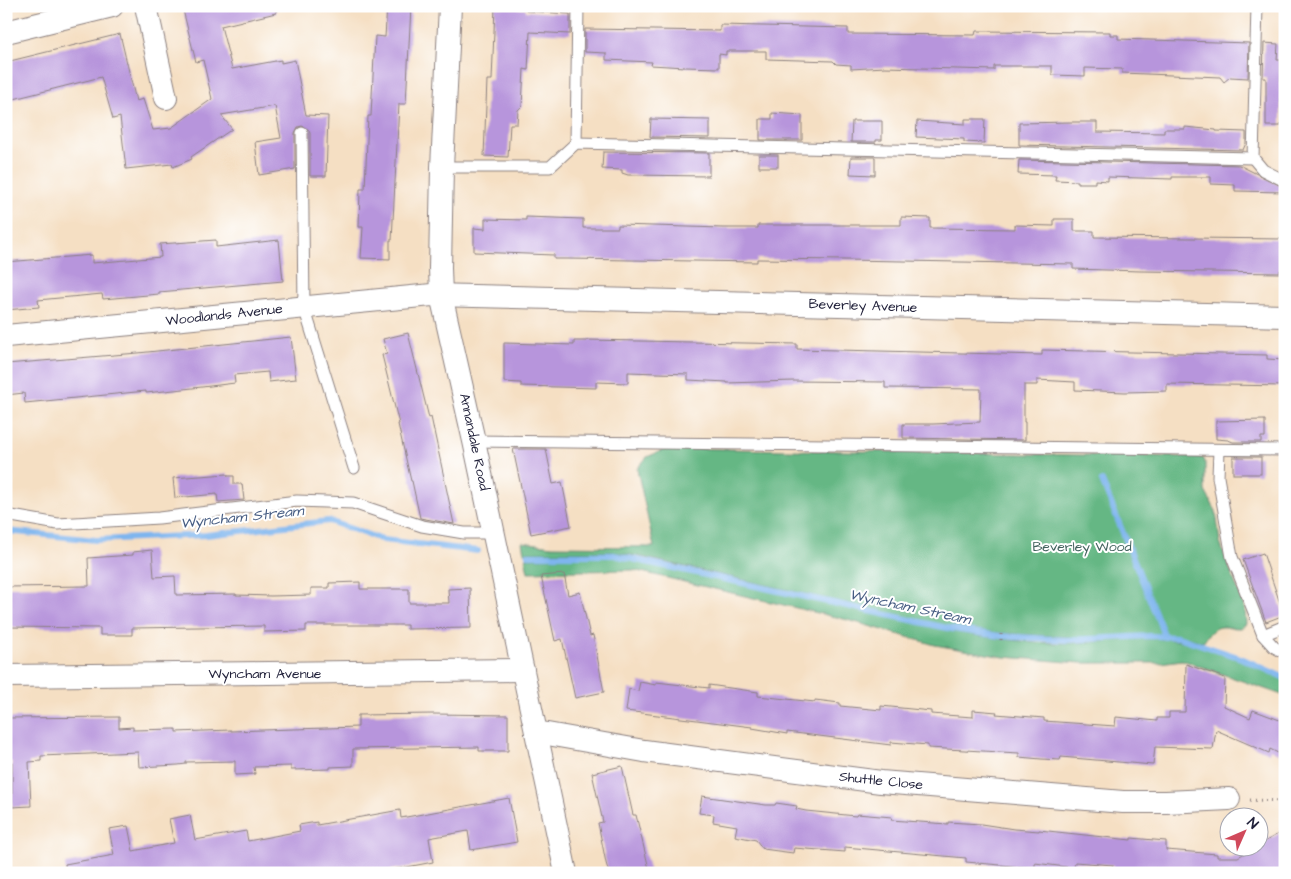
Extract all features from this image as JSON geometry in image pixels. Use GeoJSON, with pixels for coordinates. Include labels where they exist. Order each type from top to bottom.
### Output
{"type":"FeatureCollection","features":[{"type":"Feature","properties":{"kind":"street"},"geometry":{"type":"LineString","coordinates":[[6,32],[112,6]]}},
{"type":"Feature","properties":{"kind":"street"},"geometry":{"type":"LineString","coordinates":[[146,6],[166,98]]}},
{"type":"Feature","properties":{"kind":"street","name":"Annandale Road"},"geometry":{"type":"LineString","coordinates":[[450,6],[442,167],[441,295],[566,873]]}},
{"type":"Feature","properties":{"kind":"street","name":"Woodlands Avenue"},"geometry":{"type":"LineString","coordinates":[[6,336],[441,295]]}},
{"type":"Feature","properties":{"kind":"street","name":"Beverley Avenue"},"geometry":{"type":"LineString","coordinates":[[441,295],[1285,316]]}},
{"type":"Feature","properties":{"kind":"street","name":"Wyncham Avenue"},"geometry":{"type":"LineString","coordinates":[[6,676],[523,670]]}},
{"type":"Feature","properties":{"kind":"street","name":"Shuttle Close"},"geometry":{"type":"LineString","coordinates":[[536,732],[644,750],[881,782],[1123,802],[1229,799]]}},
{"type":"Feature","properties":{"kind":"lane"},"geometry":{"type":"LineString","coordinates":[[576,143],[578,6]]}},
{"type":"Feature","properties":{"kind":"lane"},"geometry":{"type":"LineString","coordinates":[[1257,6],[1253,158],[1263,170],[1285,180]]}},
{"type":"Feature","properties":{"kind":"lane"},"geometry":{"type":"LineString","coordinates":[[302,133],[304,307],[354,468]]}},
{"type":"Feature","properties":{"kind":"lane"},"geometry":{"type":"LineString","coordinates":[[442,167],[550,167],[576,143],[1253,158]]}},
{"type":"Feature","properties":{"kind":"lane"},"geometry":{"type":"LineString","coordinates":[[474,441],[1285,450]]}},
{"type":"Feature","properties":{"kind":"lane"},"geometry":{"type":"LineString","coordinates":[[1219,450],[1218,477],[1232,557],[1263,635],[1274,647],[1285,653]]}},
{"type":"Feature","properties":{"kind":"lane"},"geometry":{"type":"LineString","coordinates":[[6,515],[58,524],[159,518],[297,501],[353,503],[422,526],[494,536]]}},
{"type":"Feature","properties":{"kind":"lane"},"geometry":{"type":"LineString","coordinates":[[1263,635],[1285,626]]}},
{"type":"Feature","properties":{"kind":"path"},"geometry":{"type":"LineString","coordinates":[[1001,631],[1001,640]]}},
{"type":"Feature","properties":{"kind":"path"},"geometry":{"type":"LineString","coordinates":[[1229,799],[1285,801]]}},
{"type":"Feature","properties":{"kind":"green space","name":"Beverley Wood"},"geometry":{"type":"Polygon","coordinates":[[[668,448],[1200,457],[1204,459],[1205,463],[1205,491],[1216,511],[1220,543],[1245,609],[1246,624],[1241,628],[1216,628],[1203,642],[1177,635],[1153,634],[1082,638],[998,633],[947,626],[637,556],[612,552],[524,552],[522,542],[552,546],[654,547],[637,469],[647,457],[668,448]]]}},
{"type":"Feature","properties":{"kind":"green space"},"geometry":{"type":"Polygon","coordinates":[[[612,557],[633,560],[955,632],[1028,642],[1057,643],[1141,639],[1182,641],[1222,652],[1285,680],[1285,696],[1182,660],[1160,663],[1081,663],[1004,657],[935,645],[848,620],[633,570],[528,572],[525,558],[612,557]]]}},
{"type":"Feature","properties":{"kind":"building"},"geometry":{"type":"Polygon","coordinates":[[[182,6],[276,6],[276,13],[221,26],[232,69],[281,60],[281,63],[295,60],[306,115],[328,116],[326,176],[310,176],[310,133],[308,129],[302,126],[298,127],[295,133],[295,169],[259,175],[255,142],[281,138],[275,106],[221,115],[232,129],[191,157],[192,159],[173,167],[172,164],[126,169],[120,117],[113,119],[101,77],[6,101],[6,62],[120,34],[136,101],[143,99],[153,130],[171,128],[212,99],[203,60],[196,62],[182,6]]]}},
{"type":"Feature","properties":{"kind":"building"},"geometry":{"type":"Polygon","coordinates":[[[387,6],[411,6],[406,104],[399,104],[392,240],[390,240],[390,259],[361,258],[363,227],[359,227],[360,189],[365,189],[368,116],[371,116],[375,36],[385,37],[387,6]]]}},
{"type":"Feature","properties":{"kind":"building"},"geometry":{"type":"Polygon","coordinates":[[[495,7],[570,14],[570,34],[530,32],[528,70],[524,69],[522,106],[518,110],[517,124],[510,124],[508,157],[484,156],[487,80],[492,80],[495,7]]]}},
{"type":"Feature","properties":{"kind":"building"},"geometry":{"type":"Polygon","coordinates":[[[720,25],[848,28],[848,34],[975,35],[976,31],[1110,32],[1110,35],[1118,35],[1118,39],[1249,43],[1248,78],[1230,77],[1224,82],[1220,77],[1122,73],[1122,69],[1085,68],[1085,76],[1052,75],[1052,66],[994,66],[994,70],[885,67],[851,69],[851,65],[836,64],[833,61],[766,59],[766,51],[726,51],[726,55],[719,54],[719,68],[685,67],[651,65],[652,62],[606,60],[606,53],[585,52],[585,29],[720,31],[720,25]]]}},
{"type":"Feature","properties":{"kind":"building"},"geometry":{"type":"Polygon","coordinates":[[[1264,43],[1278,44],[1277,60],[1281,60],[1281,126],[1266,126],[1266,78],[1263,78],[1264,43]]]}},
{"type":"Feature","properties":{"kind":"building"},"geometry":{"type":"Polygon","coordinates":[[[772,113],[802,115],[802,140],[760,140],[760,119],[772,119],[772,113]]]}},
{"type":"Feature","properties":{"kind":"building"},"geometry":{"type":"Polygon","coordinates":[[[651,119],[710,120],[710,138],[650,137],[651,119]]]}},
{"type":"Feature","properties":{"kind":"building"},"geometry":{"type":"Polygon","coordinates":[[[965,119],[985,119],[984,143],[964,142],[964,139],[916,137],[917,121],[965,124],[965,119]]]}},
{"type":"Feature","properties":{"kind":"building"},"geometry":{"type":"Polygon","coordinates":[[[852,121],[882,121],[882,140],[876,140],[876,142],[851,142],[852,121]]]}},
{"type":"Feature","properties":{"kind":"building"},"geometry":{"type":"Polygon","coordinates":[[[1097,122],[1097,132],[1164,133],[1164,129],[1185,129],[1185,127],[1246,132],[1246,143],[1243,150],[1019,145],[1019,123],[1097,122]]]}},
{"type":"Feature","properties":{"kind":"building"},"geometry":{"type":"Polygon","coordinates":[[[603,152],[709,153],[709,176],[628,175],[622,173],[622,170],[602,169],[603,152]]]}},
{"type":"Feature","properties":{"kind":"building"},"geometry":{"type":"Polygon","coordinates":[[[759,155],[778,155],[778,167],[759,167],[759,155]]]}},
{"type":"Feature","properties":{"kind":"building"},"geometry":{"type":"Polygon","coordinates":[[[851,157],[875,157],[875,175],[850,174],[851,157]]]}},
{"type":"Feature","properties":{"kind":"building"},"geometry":{"type":"Polygon","coordinates":[[[1019,160],[1239,165],[1285,188],[1285,192],[1235,191],[1235,185],[1211,184],[1211,177],[1172,177],[1172,179],[1108,177],[1108,181],[1095,180],[1095,183],[1078,183],[1078,181],[1055,180],[1056,175],[1018,174],[1019,160]]]}},
{"type":"Feature","properties":{"kind":"building"},"geometry":{"type":"Polygon","coordinates":[[[526,217],[583,219],[583,228],[618,228],[618,225],[758,228],[758,225],[901,225],[901,217],[930,218],[930,228],[1015,229],[1015,225],[1054,226],[1054,219],[1074,219],[1074,231],[1094,231],[1094,237],[1285,239],[1285,270],[1280,270],[1280,273],[1141,271],[1073,269],[1073,264],[846,260],[757,259],[757,262],[554,259],[554,255],[474,252],[474,228],[485,229],[485,219],[526,220],[526,217]]]}},
{"type":"Feature","properties":{"kind":"building"},"geometry":{"type":"Polygon","coordinates":[[[216,240],[216,247],[279,240],[283,281],[103,299],[102,294],[38,300],[39,307],[6,310],[6,262],[92,255],[92,263],[161,257],[160,244],[216,240]]]}},
{"type":"Feature","properties":{"kind":"building"},"geometry":{"type":"Polygon","coordinates":[[[408,333],[429,418],[431,417],[454,524],[420,518],[411,481],[382,355],[387,354],[383,339],[408,333]]]}},
{"type":"Feature","properties":{"kind":"building"},"geometry":{"type":"Polygon","coordinates":[[[291,337],[296,379],[269,382],[268,372],[234,375],[235,383],[146,393],[146,391],[25,403],[24,393],[6,395],[6,364],[291,337]]]}},
{"type":"Feature","properties":{"kind":"building"},"geometry":{"type":"Polygon","coordinates":[[[574,341],[797,344],[797,349],[1042,355],[1042,350],[1267,355],[1267,359],[1285,360],[1285,386],[1167,384],[1167,391],[1125,392],[1075,390],[1075,382],[1037,380],[1037,385],[1024,385],[1025,440],[903,438],[903,424],[980,422],[981,389],[885,388],[885,382],[794,381],[727,383],[688,380],[688,374],[628,372],[628,383],[596,382],[596,388],[521,386],[521,383],[504,382],[504,343],[574,345],[574,341]]]}},
{"type":"Feature","properties":{"kind":"building"},"geometry":{"type":"Polygon","coordinates":[[[1265,420],[1265,437],[1261,437],[1261,442],[1233,442],[1216,439],[1216,421],[1265,420]]]}},
{"type":"Feature","properties":{"kind":"building"},"geometry":{"type":"Polygon","coordinates":[[[513,449],[546,449],[553,484],[562,482],[571,526],[531,534],[513,449]]]}},
{"type":"Feature","properties":{"kind":"building"},"geometry":{"type":"Polygon","coordinates":[[[1233,457],[1261,457],[1261,474],[1233,474],[1233,457]]]}},
{"type":"Feature","properties":{"kind":"building"},"geometry":{"type":"Polygon","coordinates":[[[227,474],[228,476],[234,476],[234,484],[242,484],[244,500],[218,502],[217,494],[175,498],[173,478],[227,474]]]}},
{"type":"Feature","properties":{"kind":"building"},"geometry":{"type":"Polygon","coordinates":[[[152,550],[154,577],[175,576],[176,595],[311,595],[311,588],[329,588],[329,583],[360,582],[360,589],[409,589],[409,603],[449,603],[448,589],[470,588],[471,628],[407,629],[407,625],[306,625],[306,631],[264,632],[264,626],[132,628],[132,635],[100,635],[100,628],[6,627],[6,587],[89,586],[88,558],[133,555],[133,552],[152,550]]]}},
{"type":"Feature","properties":{"kind":"building"},"geometry":{"type":"Polygon","coordinates":[[[1263,553],[1284,615],[1266,622],[1243,560],[1263,553]]]}},
{"type":"Feature","properties":{"kind":"building"},"geometry":{"type":"Polygon","coordinates":[[[564,574],[568,595],[580,592],[590,636],[593,635],[604,692],[575,698],[562,639],[555,641],[541,576],[564,574]]]}},
{"type":"Feature","properties":{"kind":"building"},"geometry":{"type":"Polygon","coordinates":[[[1186,664],[1225,678],[1224,706],[1250,718],[1253,710],[1285,722],[1285,745],[1280,754],[1270,749],[1269,753],[1216,730],[1213,749],[1155,747],[1153,765],[1061,757],[1060,760],[1041,759],[1019,757],[1019,753],[928,748],[928,745],[891,742],[891,745],[787,732],[787,734],[752,727],[626,711],[629,689],[638,691],[640,682],[656,685],[656,682],[709,688],[709,685],[758,692],[758,696],[815,702],[815,700],[840,703],[840,706],[881,710],[881,706],[931,711],[931,714],[973,717],[973,710],[1044,718],[1044,721],[1115,726],[1116,717],[1157,721],[1157,718],[1169,718],[1169,712],[1185,712],[1186,664]]]}},
{"type":"Feature","properties":{"kind":"building"},"geometry":{"type":"Polygon","coordinates":[[[358,715],[508,715],[508,751],[479,751],[479,747],[353,749],[353,766],[330,767],[330,769],[291,770],[291,766],[254,767],[255,774],[235,775],[235,761],[186,762],[186,764],[178,765],[139,767],[138,752],[41,756],[41,761],[29,762],[31,806],[12,807],[12,762],[6,762],[6,718],[119,717],[119,728],[133,727],[133,730],[176,729],[176,732],[358,727],[358,715]]]}},
{"type":"Feature","properties":{"kind":"building"},"geometry":{"type":"Polygon","coordinates":[[[622,766],[633,815],[636,815],[650,873],[609,873],[606,863],[598,823],[603,822],[592,773],[622,766]]]}},
{"type":"Feature","properties":{"kind":"building"},"geometry":{"type":"Polygon","coordinates":[[[702,796],[766,805],[775,805],[776,803],[797,806],[796,809],[806,811],[856,816],[857,814],[892,817],[891,820],[981,824],[1131,840],[1131,838],[1166,841],[1166,850],[1217,854],[1217,857],[1268,856],[1268,840],[1285,830],[1285,873],[1132,873],[1112,871],[1113,865],[1075,862],[1074,868],[1035,863],[1035,868],[966,862],[966,858],[845,847],[845,852],[794,848],[793,853],[763,849],[756,840],[735,836],[737,826],[713,822],[714,815],[699,813],[702,796]]]}},
{"type":"Feature","properties":{"kind":"building"},"geometry":{"type":"Polygon","coordinates":[[[509,798],[517,842],[471,850],[468,831],[429,838],[433,862],[376,873],[66,873],[65,864],[114,855],[109,829],[128,826],[133,851],[174,843],[169,819],[190,815],[195,840],[246,831],[248,841],[300,831],[299,825],[317,822],[317,825],[400,810],[401,818],[509,798]]]}},
{"type":"Feature","properties":{"kind":"waterway"},"geometry":{"type":"LineString","coordinates":[[1102,481],[1165,637]]}},
{"type":"Feature","properties":{"kind":"waterway","name":"Wyncham Stream"},"geometry":{"type":"LineString","coordinates":[[6,531],[96,540],[206,535],[329,521],[383,540],[478,551]]}},
{"type":"Feature","properties":{"kind":"waterway","name":"Wyncham Stream"},"geometry":{"type":"LineString","coordinates":[[528,555],[614,555],[952,629],[1000,636],[1067,640],[1151,636],[1178,637],[1241,658],[1285,678]]}}]}
